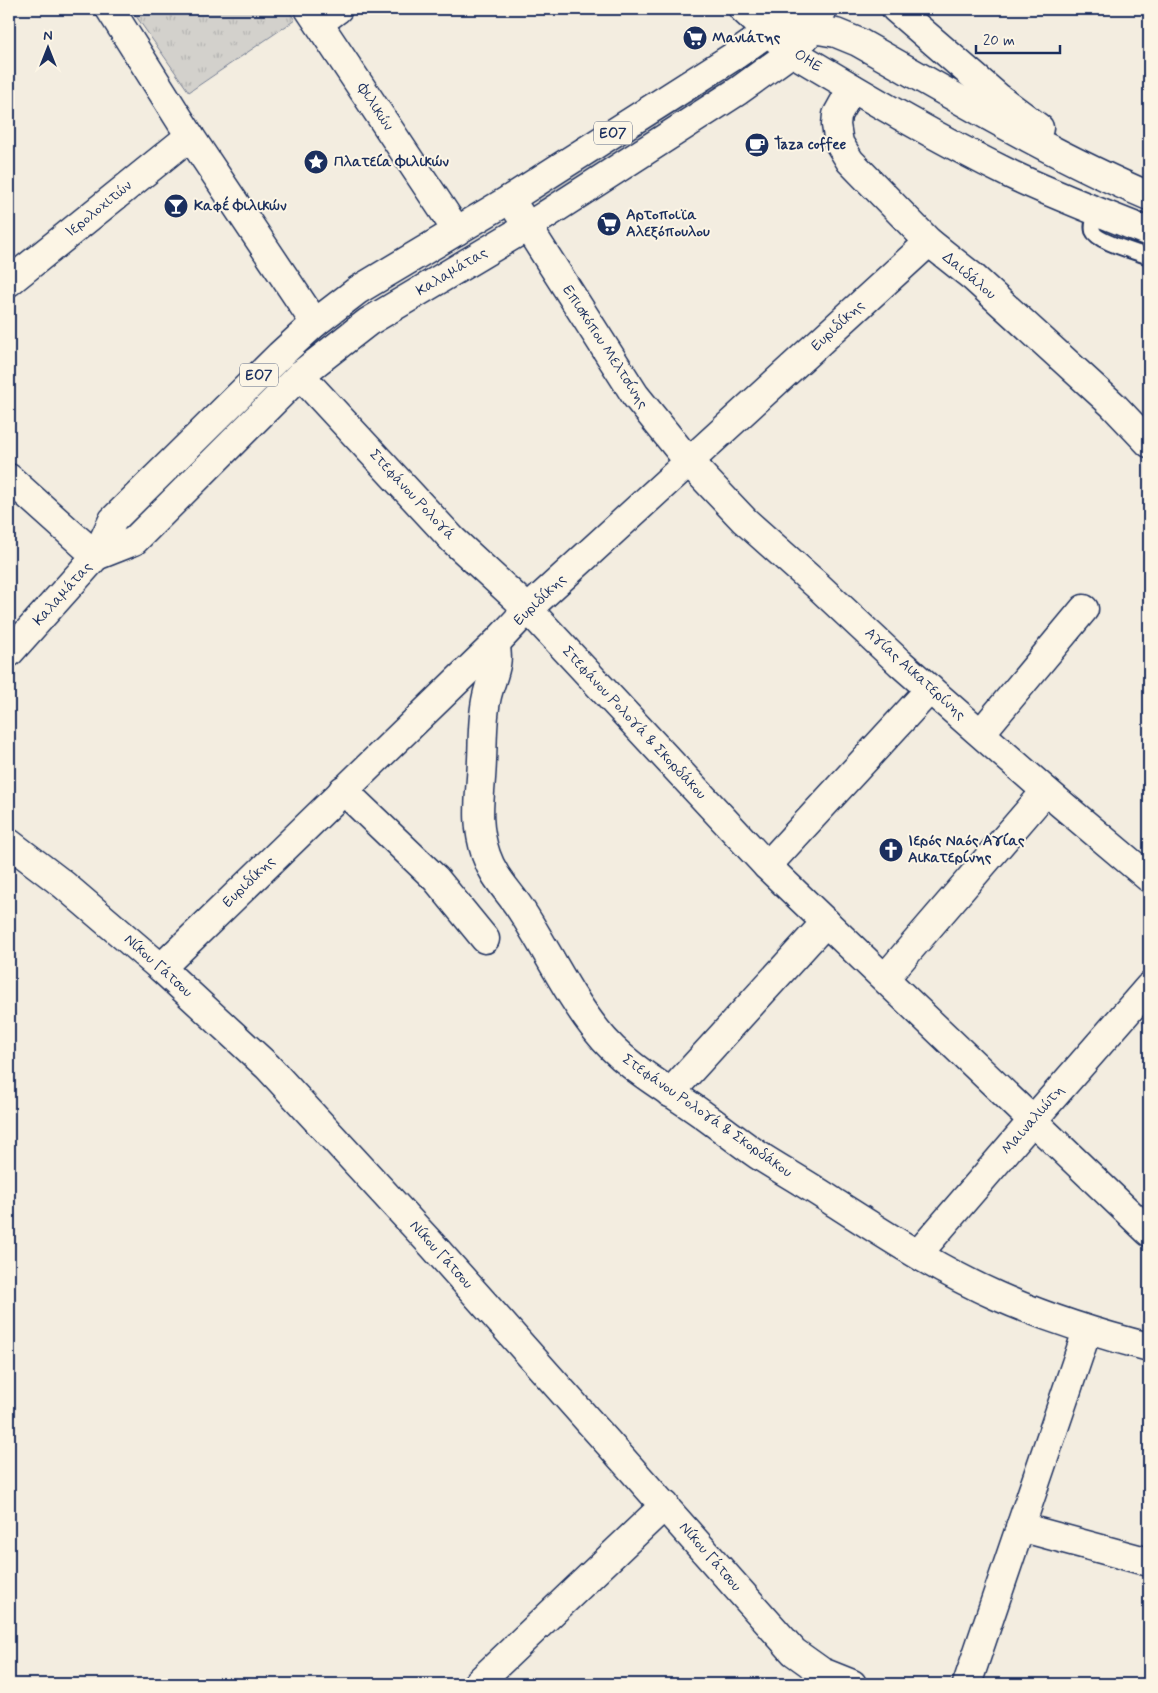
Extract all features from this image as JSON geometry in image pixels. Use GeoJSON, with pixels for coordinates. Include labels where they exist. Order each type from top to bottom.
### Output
{"type":"FeatureCollection","features":[{"type":"Feature","properties":{"kind":"street"},"geometry":{"type":"LineString","coordinates":[[110,9],[190,136],[315,323]]}},
{"type":"Feature","properties":{"kind":"street"},"geometry":{"type":"LineString","coordinates":[[743,9],[768,32]]}},
{"type":"Feature","properties":{"kind":"street"},"geometry":{"type":"LineString","coordinates":[[896,9],[998,98],[1100,175]]}},
{"type":"Feature","properties":{"kind":"street","name":"Φιλικών"},"geometry":{"type":"LineString","coordinates":[[322,13],[457,231]]}},
{"type":"Feature","properties":{"kind":"street","name":"ΟΗΕ"},"geometry":{"type":"LineString","coordinates":[[768,32],[793,28],[811,15],[836,33],[858,42],[1014,131],[1100,175],[1149,196]]}},
{"type":"Feature","properties":{"kind":"street","name":"Καλαμάτας"},"geometry":{"type":"LineString","coordinates":[[96,556],[134,541],[300,375],[368,322],[527,227],[738,91],[792,52],[811,15]]}},
{"type":"Feature","properties":{"kind":"street","name":"ΟΗΕ"},"geometry":{"type":"LineString","coordinates":[[768,32],[792,52],[852,88],[996,167],[1097,212],[1149,232]]}},
{"type":"Feature","properties":{"kind":"street","name":"Καλαμάτας"},"geometry":{"type":"LineString","coordinates":[[9,653],[96,556],[113,520],[280,355],[315,323],[358,290],[510,199],[726,61],[768,32]]}},
{"type":"Feature","properties":{"kind":"street","name":"Δαιδάλου"},"geometry":{"type":"LineString","coordinates":[[852,88],[837,115],[836,125],[839,143],[850,161],[929,242],[973,277],[1113,405],[1149,444]]}},
{"type":"Feature","properties":{"kind":"street","name":"Ιερολοχιτών"},"geometry":{"type":"LineString","coordinates":[[9,282],[190,136]]}},
{"type":"Feature","properties":{"kind":"street","name":"Επισκόπου Μελτσίνης"},"geometry":{"type":"LineString","coordinates":[[510,199],[635,395],[690,462]]}},
{"type":"Feature","properties":{"kind":"street","name":"Ευριδίκης"},"geometry":{"type":"LineString","coordinates":[[161,968],[495,644],[528,609],[929,242]]}},
{"type":"Feature","properties":{"kind":"street","name":"Στεφάνου Ρολογά"},"geometry":{"type":"LineString","coordinates":[[300,375],[453,540],[528,609]]}},
{"type":"Feature","properties":{"kind":"street","name":"Αγίας Αικατερίνης"},"geometry":{"type":"LineString","coordinates":[[690,462],[744,520],[930,689],[1149,878]]}},
{"type":"Feature","properties":{"kind":"street"},"geometry":{"type":"LineString","coordinates":[[9,478],[96,556]]}},
{"type":"Feature","properties":{"kind":"street","name":"Στεφάνου Ρολογά & Σκορδάκου"},"geometry":{"type":"LineString","coordinates":[[528,609],[767,866],[1149,1232]]}},
{"type":"Feature","properties":{"kind":"street"},"geometry":{"type":"LineString","coordinates":[[981,733],[1084,610]]}},
{"type":"Feature","properties":{"kind":"street","name":"Στεφάνου Ρολογά & Σκορδάκου"},"geometry":{"type":"LineString","coordinates":[[495,644],[496,663],[487,694],[483,720],[482,775],[478,803],[478,817],[486,855],[503,887],[522,910],[560,976],[597,1032],[616,1052],[637,1069],[757,1154],[918,1254],[996,1296],[1087,1330],[1149,1347]]}},
{"type":"Feature","properties":{"kind":"street"},"geometry":{"type":"LineString","coordinates":[[767,866],[930,689]]}},
{"type":"Feature","properties":{"kind":"street"},"geometry":{"type":"LineString","coordinates":[[343,790],[436,879],[485,939]]}},
{"type":"Feature","properties":{"kind":"street"},"geometry":{"type":"LineString","coordinates":[[885,978],[1046,791]]}},
{"type":"Feature","properties":{"kind":"street","name":"Νίκου Γάτσου"},"geometry":{"type":"LineString","coordinates":[[9,843],[64,885],[161,968],[268,1067],[433,1246],[665,1505],[768,1625],[794,1652],[822,1672],[852,1684]]}},
{"type":"Feature","properties":{"kind":"street"},"geometry":{"type":"LineString","coordinates":[[670,1093],[826,922]]}},
{"type":"Feature","properties":{"kind":"street","name":"Μαιναλιώτη"},"geometry":{"type":"LineString","coordinates":[[918,1254],[1149,987]]}},
{"type":"Feature","properties":{"kind":"street"},"geometry":{"type":"LineString","coordinates":[[967,1684],[1087,1330]]}},
{"type":"Feature","properties":{"kind":"street"},"geometry":{"type":"LineString","coordinates":[[478,1684],[665,1505]]}},
{"type":"Feature","properties":{"kind":"street"},"geometry":{"type":"LineString","coordinates":[[1020,1528],[1149,1562]]}},
{"type":"Feature","properties":{"kind":"lane"},"geometry":{"type":"LineString","coordinates":[[1097,212],[1092,225],[1094,233],[1101,239],[1149,257]]}},
{"type":"Feature","properties":{"kind":"green space"},"geometry":{"type":"Polygon","coordinates":[[[131,9],[287,9],[295,20],[189,92],[131,9]]]}},
{"type":"Feature","properties":{"kind":"green space"},"geometry":{"type":"Polygon","coordinates":[[[733,76],[736,80],[540,201],[538,197],[733,76]]]}},
{"type":"Feature","properties":{"kind":"place","name":"Μανιάτης"},"geometry":{"type":"Point","coordinates":[695,38]}},
{"type":"Feature","properties":{"kind":"place","name":"Taza coffee"},"geometry":{"type":"Point","coordinates":[757,145]}},
{"type":"Feature","properties":{"kind":"place","name":"Πλατεία Φιλικών"},"geometry":{"type":"Point","coordinates":[316,162]}},
{"type":"Feature","properties":{"kind":"place","name":"Καφέ Φιλικών"},"geometry":{"type":"Point","coordinates":[176,206]}},
{"type":"Feature","properties":{"kind":"place","name":"Αρτοποιϊα Αλεξόπουλου"},"geometry":{"type":"Point","coordinates":[609,224]}},
{"type":"Feature","properties":{"kind":"place","name":"Ιερός Ναός Αγίας Αικατερίνης"},"geometry":{"type":"Point","coordinates":[891,850]}}]}
